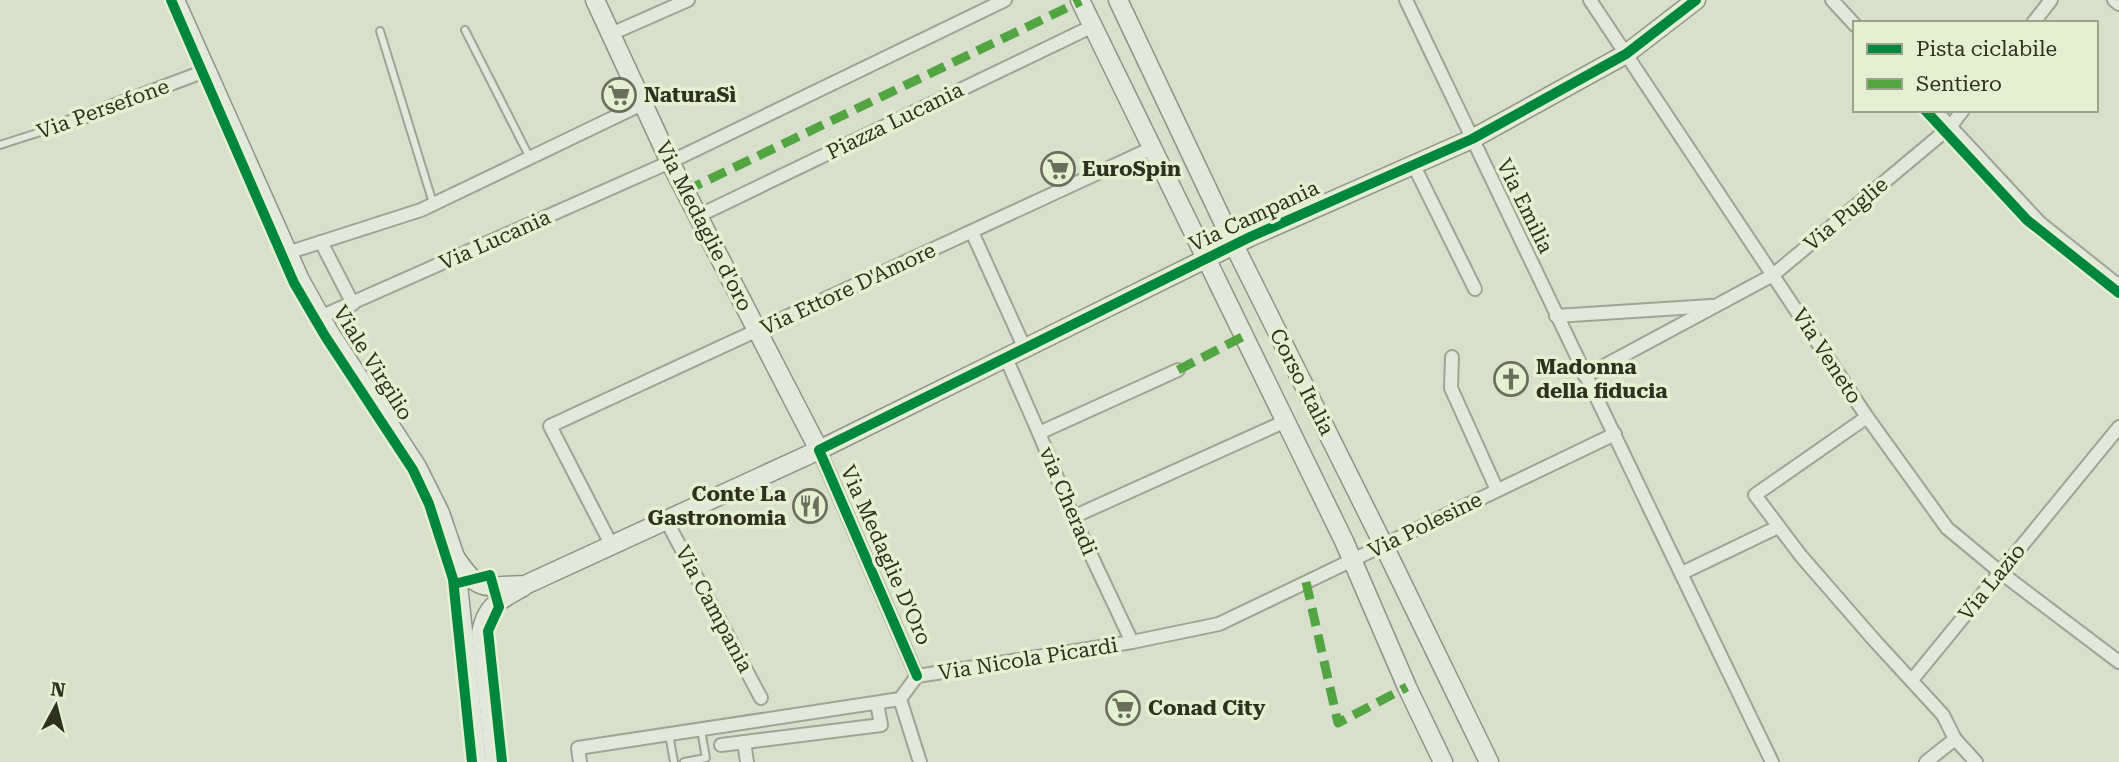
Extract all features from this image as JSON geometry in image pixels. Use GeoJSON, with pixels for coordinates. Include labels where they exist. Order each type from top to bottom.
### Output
{"type":"FeatureCollection","features":[{"type":"Feature","properties":{"kind":"street","name":"Viale Virgilio"},"geometry":{"type":"LineString","coordinates":[[175,0],[287,253],[320,317],[417,467],[440,513],[455,557],[477,762]]}},
{"type":"Feature","properties":{"kind":"street","name":"Via Medaglie d'oro"},"geometry":{"type":"LineString","coordinates":[[595,0],[670,162],[819,450]]}},
{"type":"Feature","properties":{"kind":"street"},"geometry":{"type":"LineString","coordinates":[[611,34],[688,0]]}},
{"type":"Feature","properties":{"kind":"street"},"geometry":{"type":"LineString","coordinates":[[670,162],[1005,0]]}},
{"type":"Feature","properties":{"kind":"street","name":"Corso Italia"},"geometry":{"type":"LineString","coordinates":[[1080,0],[1286,421],[1443,762]]}},
{"type":"Feature","properties":{"kind":"street","name":"Corso Italia"},"geometry":{"type":"LineString","coordinates":[[1118,0],[1234,245],[1489,762]]}},
{"type":"Feature","properties":{"kind":"street","name":"Via Emilia"},"geometry":{"type":"LineString","coordinates":[[1406,0],[1772,762]]}},
{"type":"Feature","properties":{"kind":"street","name":"Via Veneto"},"geometry":{"type":"LineString","coordinates":[[1590,0],[1867,417],[1947,528],[2000,572],[2119,662]]}},
{"type":"Feature","properties":{"kind":"street","name":"Via Campania"},"geometry":{"type":"LineString","coordinates":[[455,557],[469,578],[480,586],[525,585],[612,546],[819,450],[1234,245],[1413,164],[1448,141],[1472,139],[1626,54],[1696,0]]}},
{"type":"Feature","properties":{"kind":"street"},"geometry":{"type":"LineString","coordinates":[[1832,0],[1853,23]]}},
{"type":"Feature","properties":{"kind":"street"},"geometry":{"type":"LineString","coordinates":[[2035,21],[2051,0]]}},
{"type":"Feature","properties":{"kind":"street"},"geometry":{"type":"LineString","coordinates":[[2114,0],[2119,4]]}},
{"type":"Feature","properties":{"kind":"street","name":"Piazza Lucania"},"geometry":{"type":"LineString","coordinates":[[698,216],[1093,26]]}},
{"type":"Feature","properties":{"kind":"street","name":"Via Persefone"},"geometry":{"type":"LineString","coordinates":[[65,124],[205,71]]}},
{"type":"Feature","properties":{"kind":"street"},"geometry":{"type":"LineString","coordinates":[[287,253],[421,210],[644,103]]}},
{"type":"Feature","properties":{"kind":"street"},"geometry":{"type":"LineString","coordinates":[[1937,112],[2040,223],[2119,286]]}},
{"type":"Feature","properties":{"kind":"street","name":"Via Puglie"},"geometry":{"type":"LineString","coordinates":[[1585,376],[1773,275],[1950,127],[1962,112]]}},
{"type":"Feature","properties":{"kind":"street","name":"Via Ettore D'Amore"},"geometry":{"type":"LineString","coordinates":[[612,546],[551,426],[1152,148]]}},
{"type":"Feature","properties":{"kind":"street","name":"Via Lucania"},"geometry":{"type":"LineString","coordinates":[[320,317],[670,162]]}},
{"type":"Feature","properties":{"kind":"street"},"geometry":{"type":"LineString","coordinates":[[1413,164],[1475,289]]}},
{"type":"Feature","properties":{"kind":"street"},"geometry":{"type":"LineString","coordinates":[[972,232],[1025,349]]}},
{"type":"Feature","properties":{"kind":"street"},"geometry":{"type":"LineString","coordinates":[[321,242],[353,304]]}},
{"type":"Feature","properties":{"kind":"street","name":"Via Puglie"},"geometry":{"type":"LineString","coordinates":[[1556,316],[1718,306]]}},
{"type":"Feature","properties":{"kind":"street","name":"Via Polesine"},"geometry":{"type":"LineString","coordinates":[[1452,356],[1451,388],[1497,490]]}},
{"type":"Feature","properties":{"kind":"street","name":"via Cheradi"},"geometry":{"type":"LineString","coordinates":[[1006,358],[1040,433],[1073,517],[1132,642]]}},
{"type":"Feature","properties":{"kind":"street"},"geometry":{"type":"LineString","coordinates":[[1040,433],[1178,370]]}},
{"type":"Feature","properties":{"kind":"street"},"geometry":{"type":"LineString","coordinates":[[1867,417],[1755,495],[1834,594],[1943,715],[1955,739],[1976,762]]}},
{"type":"Feature","properties":{"kind":"street"},"geometry":{"type":"LineString","coordinates":[[1073,517],[1286,421]]}},
{"type":"Feature","properties":{"kind":"street","name":"Via Lazio"},"geometry":{"type":"LineString","coordinates":[[1912,680],[2119,427]]}},
{"type":"Feature","properties":{"kind":"street","name":"Via Polesine"},"geometry":{"type":"LineString","coordinates":[[1352,560],[1615,435]]}},
{"type":"Feature","properties":{"kind":"street","name":"Via Medaglie D'Oro"},"geometry":{"type":"LineString","coordinates":[[819,450],[917,676]]}},
{"type":"Feature","properties":{"kind":"street","name":"Via Campania"},"geometry":{"type":"LineString","coordinates":[[666,520],[761,698]]}},
{"type":"Feature","properties":{"kind":"street"},"geometry":{"type":"LineString","coordinates":[[1682,573],[1778,527]]}},
{"type":"Feature","properties":{"kind":"street","name":"Via Nicola Picardi"},"geometry":{"type":"LineString","coordinates":[[900,699],[917,676],[1132,642],[1219,624],[1352,560]]}},
{"type":"Feature","properties":{"kind":"street"},"geometry":{"type":"LineString","coordinates":[[495,762],[481,633],[484,618],[494,604],[525,585]]}},
{"type":"Feature","properties":{"kind":"street"},"geometry":{"type":"LineString","coordinates":[[580,762],[578,748],[900,699],[920,762]]}},
{"type":"Feature","properties":{"kind":"street"},"geometry":{"type":"LineString","coordinates":[[721,745],[881,725],[877,703]]}},
{"type":"Feature","properties":{"kind":"street"},"geometry":{"type":"LineString","coordinates":[[1926,762],[1955,739]]}},
{"type":"Feature","properties":{"kind":"street"},"geometry":{"type":"LineString","coordinates":[[744,743],[747,762]]}},
{"type":"Feature","properties":{"kind":"lane"},"geometry":{"type":"LineString","coordinates":[[465,30],[530,158]]}},
{"type":"Feature","properties":{"kind":"lane"},"geometry":{"type":"LineString","coordinates":[[380,31],[433,204]]}},
{"type":"Feature","properties":{"kind":"lane","name":"Via Persefone"},"geometry":{"type":"LineString","coordinates":[[0,145],[65,124]]}},
{"type":"Feature","properties":{"kind":"lane"},"geometry":{"type":"LineString","coordinates":[[684,762],[706,758],[701,730]]}},
{"type":"Feature","properties":{"kind":"lane"},"geometry":{"type":"LineString","coordinates":[[669,734],[674,762]]}},
{"type":"Feature","properties":{"kind":"marked path"},"geometry":{"type":"LineString","coordinates":[[685,191],[1081,1]]}},
{"type":"Feature","properties":{"kind":"marked path"},"geometry":{"type":"LineString","coordinates":[[1178,370],[1244,336]]}},
{"type":"Feature","properties":{"kind":"marked path"},"geometry":{"type":"LineString","coordinates":[[1306,582],[1338,723],[1407,687]]}},
{"type":"Feature","properties":{"kind":"cycle path"},"geometry":{"type":"LineString","coordinates":[[171,0],[294,283],[325,336],[413,470],[429,504],[453,579],[472,762]]}},
{"type":"Feature","properties":{"kind":"cycle path"},"geometry":{"type":"LineString","coordinates":[[917,676],[819,450],[1250,237],[1472,139],[1626,54],[1696,0]]}},
{"type":"Feature","properties":{"kind":"cycle path"},"geometry":{"type":"LineString","coordinates":[[1927,112],[2027,220],[2119,293]]}},
{"type":"Feature","properties":{"kind":"cycle path"},"geometry":{"type":"LineString","coordinates":[[454,584],[490,575],[499,607],[488,631],[502,762]]}},
{"type":"Feature","properties":{"kind":"place","name":"NaturaSì"},"geometry":{"type":"Point","coordinates":[619,95]}},
{"type":"Feature","properties":{"kind":"place","name":"EuroSpin"},"geometry":{"type":"Point","coordinates":[1058,169]}},
{"type":"Feature","properties":{"kind":"place","name":"Madonna della fiducia"},"geometry":{"type":"Point","coordinates":[1511,379]}},
{"type":"Feature","properties":{"kind":"place","name":"Conte La Gastronomia"},"geometry":{"type":"Point","coordinates":[810,506]}},
{"type":"Feature","properties":{"kind":"place","name":"Conad City"},"geometry":{"type":"Point","coordinates":[1123,708]}}]}
